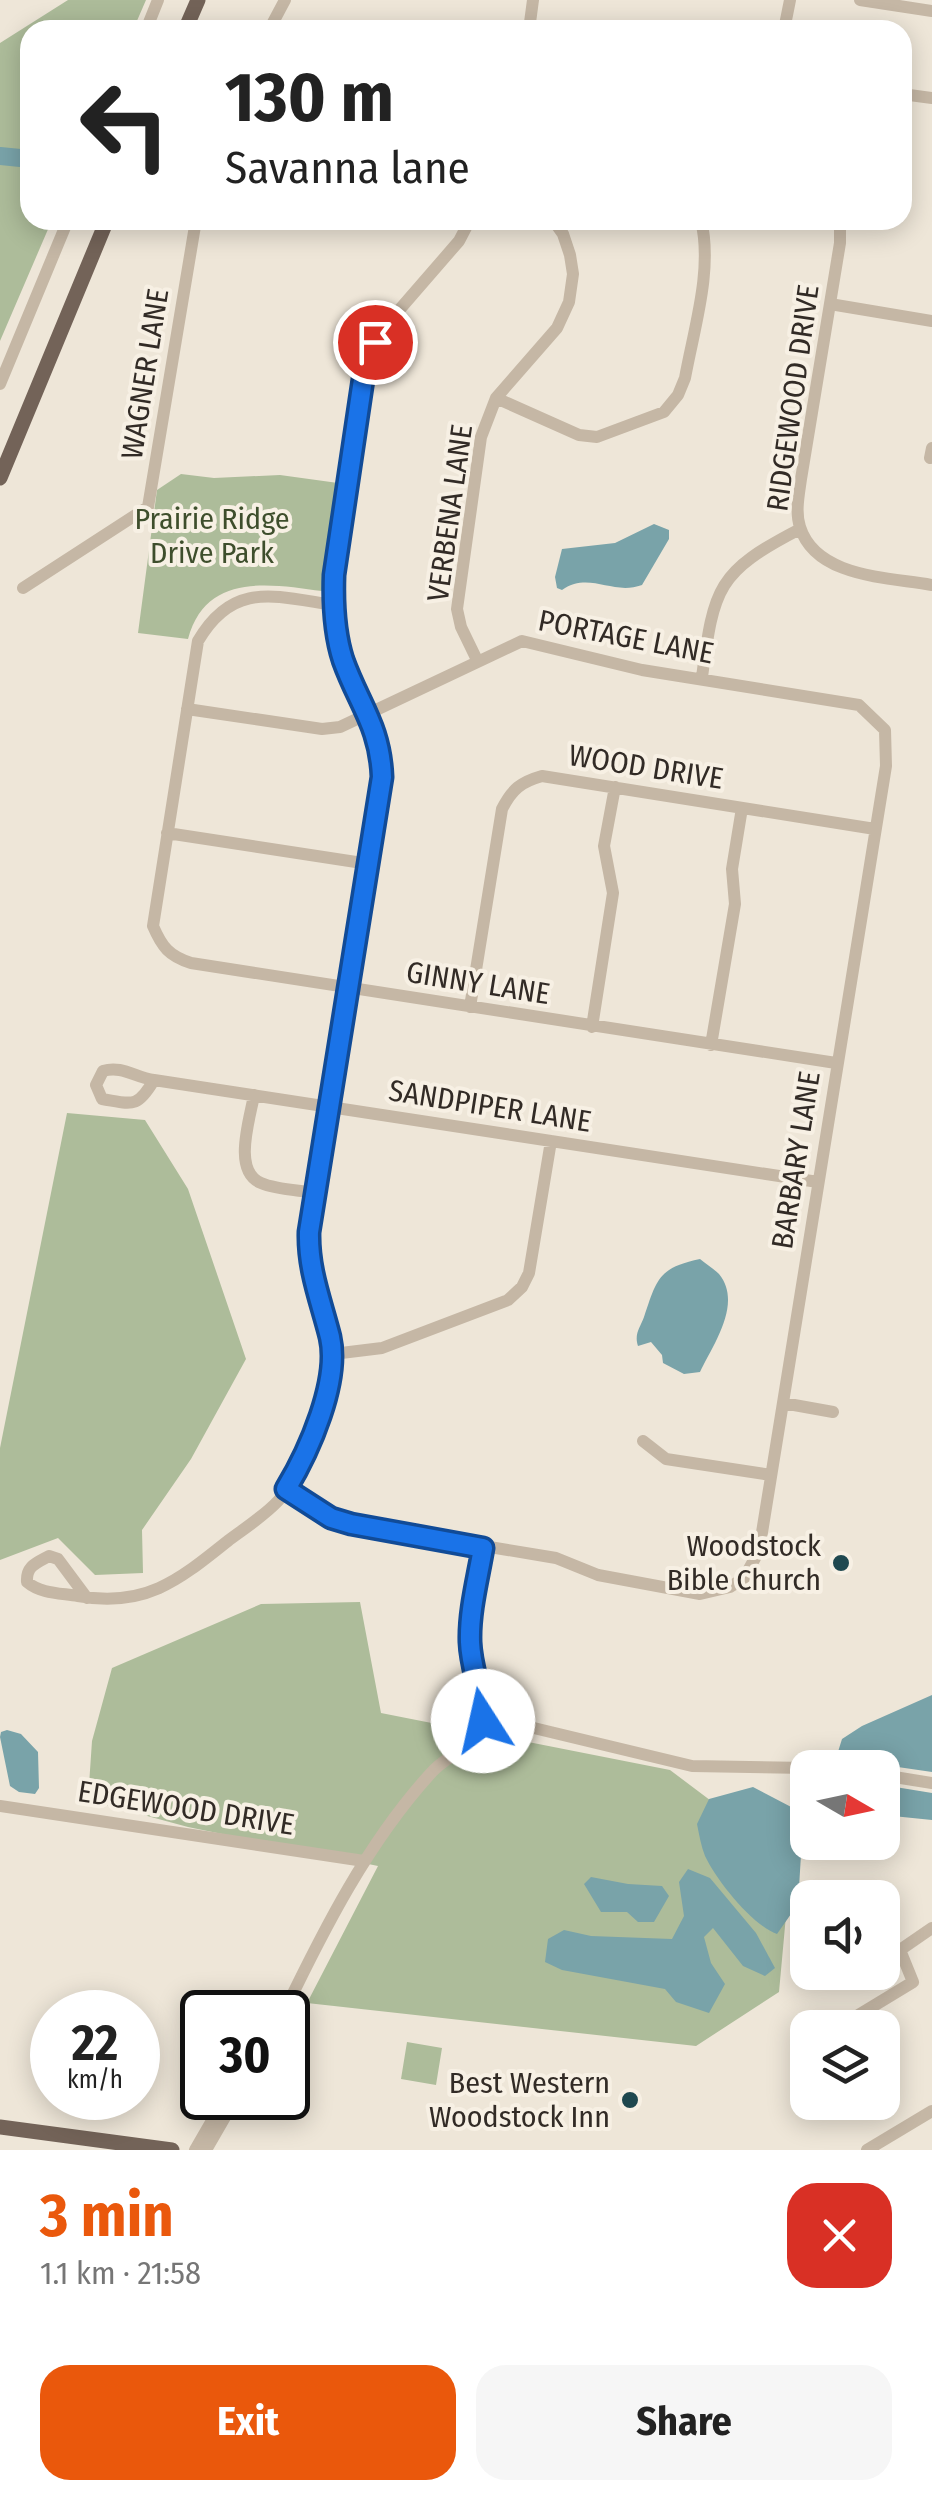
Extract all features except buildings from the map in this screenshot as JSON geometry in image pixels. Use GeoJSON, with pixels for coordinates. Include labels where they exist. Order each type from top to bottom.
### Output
{"type":"FeatureCollection","features":[{"type":"Feature","properties":{"kind":"main road"},"geometry":{"type":"LineString","coordinates":[[0,478],[102,230]]}},
{"type":"Feature","properties":{"kind":"main road"},"geometry":{"type":"LineString","coordinates":[[0,2127],[172,2150]]}},
{"type":"Feature","properties":{"kind":"street"},"geometry":{"type":"LineString","coordinates":[[860,0],[932,11]]}},
{"type":"Feature","properties":{"kind":"street"},"geometry":{"type":"LineString","coordinates":[[0,384],[64,230]]}},
{"type":"Feature","properties":{"kind":"street","name":"WAGNER LANE"},"geometry":{"type":"LineString","coordinates":[[23,588],[148,507],[194,230]]}},
{"type":"Feature","properties":{"kind":"street"},"geometry":{"type":"LineString","coordinates":[[88,1598],[58,1558],[49,1556],[30,1566],[26,1574],[27,1582],[36,1590],[88,1598],[125,1599],[156,1592],[178,1580],[279,1500],[330,1387],[332,1354],[308,1257],[382,777],[380,747],[343,659],[333,605],[334,575],[365,366],[387,324],[465,230]]}},
{"type":"Feature","properties":{"kind":"street","name":"VERBENA LANE"},"geometry":{"type":"LineString","coordinates":[[477,660],[461,628],[458,589],[481,436],[496,398],[557,328],[570,302],[570,254],[558,230]]}},
{"type":"Feature","properties":{"kind":"street"},"geometry":{"type":"LineString","coordinates":[[496,398],[579,435],[598,437],[664,412],[685,378],[705,264],[703,230]]}},
{"type":"Feature","properties":{"kind":"street","name":"RIDGEWOOD DRIVE"},"geometry":{"type":"LineString","coordinates":[[840,230],[801,479],[800,529],[817,552],[837,567],[932,585]]}},
{"type":"Feature","properties":{"kind":"street"},"geometry":{"type":"LineString","coordinates":[[830,304],[932,320]]}},
{"type":"Feature","properties":{"kind":"street"},"geometry":{"type":"LineString","coordinates":[[702,677],[710,618],[722,587],[739,565],[800,529]]}},
{"type":"Feature","properties":{"kind":"street","name":"GINNY LANE"},"geometry":{"type":"LineString","coordinates":[[333,605],[267,596],[244,597],[210,620],[198,641],[153,926],[162,948],[191,963],[836,1063]]}},
{"type":"Feature","properties":{"kind":"street","name":"PORTAGE LANE"},"geometry":{"type":"LineString","coordinates":[[187,709],[322,729],[340,727],[522,641],[642,670],[859,705],[885,730]]}},
{"type":"Feature","properties":{"kind":"street","name":"BARBARY LANE"},"geometry":{"type":"LineString","coordinates":[[483,1548],[556,1558],[598,1575],[700,1594],[730,1588],[744,1578],[759,1550],[886,766],[885,730]]}},
{"type":"Feature","properties":{"kind":"street","name":"WOOD DRIVE"},"geometry":{"type":"LineString","coordinates":[[470,1007],[502,809],[511,792],[525,781],[542,776],[876,830]]}},
{"type":"Feature","properties":{"kind":"street"},"geometry":{"type":"LineString","coordinates":[[592,1027],[613,893],[604,846],[615,787]]}},
{"type":"Feature","properties":{"kind":"street"},"geometry":{"type":"LineString","coordinates":[[711,1045],[735,904],[732,868],[742,808]]}},
{"type":"Feature","properties":{"kind":"street"},"geometry":{"type":"LineString","coordinates":[[167,833],[369,864]]}},
{"type":"Feature","properties":{"kind":"street","name":"SANDPIPER LANE"},"geometry":{"type":"LineString","coordinates":[[154,1080],[818,1182]]}},
{"type":"Feature","properties":{"kind":"street"},"geometry":{"type":"LineString","coordinates":[[254,1096],[246,1167],[261,1183],[316,1193]]}},
{"type":"Feature","properties":{"kind":"street"},"geometry":{"type":"LineString","coordinates":[[332,1354],[382,1348],[508,1300],[522,1288],[529,1273],[551,1141]]}},
{"type":"Feature","properties":{"kind":"street"},"geometry":{"type":"LineString","coordinates":[[782,1403],[833,1412]]}},
{"type":"Feature","properties":{"kind":"street"},"geometry":{"type":"LineString","coordinates":[[643,1441],[666,1459],[771,1476]]}},
{"type":"Feature","properties":{"kind":"street"},"geometry":{"type":"LineString","coordinates":[[286,1489],[331,1518],[351,1524],[483,1548],[470,1640],[483,1718],[471,1743],[432,1770],[364,1860],[293,1990]]}},
{"type":"Feature","properties":{"kind":"street"},"geometry":{"type":"LineString","coordinates":[[483,1718],[692,1766],[790,1768]]}},
{"type":"Feature","properties":{"kind":"street"},"geometry":{"type":"LineString","coordinates":[[900,1779],[932,1783]]}},
{"type":"Feature","properties":{"kind":"street","name":"EDGEWOOD DRIVE"},"geometry":{"type":"LineString","coordinates":[[0,1806],[364,1860]]}},
{"type":"Feature","properties":{"kind":"street"},"geometry":{"type":"LineString","coordinates":[[866,2010],[913,1982],[900,1950],[932,1928]]}},
{"type":"Feature","properties":{"kind":"street"},"geometry":{"type":"LineString","coordinates":[[868,2150],[932,2111]]}},
{"type":"Feature","properties":{"kind":"street"},"geometry":{"type":"LineString","coordinates":[[195,2150],[212,2120]]}},
{"type":"Feature","properties":{"kind":"street"},"geometry":{"type":"LineString","coordinates":[[206,2150],[223,2120]]}},
{"type":"Feature","properties":{"kind":"green space"},"geometry":{"type":"Polygon","coordinates":[[[68,0],[146,0],[137,20],[36,20],[68,0]]]}},
{"type":"Feature","properties":{"kind":"green space"},"geometry":{"type":"Polygon","coordinates":[[[20,30],[20,230],[48,230],[0,341],[0,43],[20,30]]]}},
{"type":"Feature","properties":{"kind":"green space","name":"Prairie Ridge Drive Park"},"geometry":{"type":"Polygon","coordinates":[[[181,474],[214,478],[280,475],[338,483],[322,591],[242,587],[209,602],[197,617],[188,639],[138,633],[157,490],[181,474]]]}},
{"type":"Feature","properties":{"kind":"green space"},"geometry":{"type":"Polygon","coordinates":[[[67,1113],[145,1120],[188,1189],[246,1359],[191,1459],[142,1530],[143,1573],[95,1575],[58,1538],[0,1560],[0,1448],[67,1113]]]}},
{"type":"Feature","properties":{"kind":"green space"},"geometry":{"type":"Polygon","coordinates":[[[360,1602],[381,1713],[670,1770],[791,1861],[779,1992],[696,2046],[310,2003],[378,1866],[188,1827],[88,1800],[92,1741],[112,1668],[261,1604],[360,1602]]]}},
{"type":"Feature","properties":{"kind":"green space"},"geometry":{"type":"Polygon","coordinates":[[[407,2042],[442,2048],[436,2085],[401,2079],[407,2042]]]}},
{"type":"Feature","properties":{"kind":"water"},"geometry":{"type":"Polygon","coordinates":[[[654,524],[669,530],[669,539],[642,585],[621,588],[582,583],[557,588],[555,577],[562,549],[615,543],[654,524]]]}},
{"type":"Feature","properties":{"kind":"water"},"geometry":{"type":"Polygon","coordinates":[[[700,1259],[726,1285],[727,1311],[700,1372],[684,1374],[663,1363],[662,1355],[651,1342],[638,1346],[637,1334],[661,1277],[675,1267],[700,1259]]]}},
{"type":"Feature","properties":{"kind":"water"},"geometry":{"type":"Polygon","coordinates":[[[932,1695],[932,1772],[900,1767],[900,1750],[839,1750],[842,1739],[932,1695]]]}},
{"type":"Feature","properties":{"kind":"water"},"geometry":{"type":"Polygon","coordinates":[[[7,1730],[21,1734],[38,1752],[39,1788],[35,1794],[10,1786],[0,1737],[7,1730]]]}},
{"type":"Feature","properties":{"kind":"water"},"geometry":{"type":"Polygon","coordinates":[[[753,1787],[790,1806],[790,1860],[801,1860],[799,1880],[790,1880],[790,1915],[777,1934],[746,1912],[705,1856],[697,1824],[709,1799],[753,1787]]]}},
{"type":"Feature","properties":{"kind":"water"},"geometry":{"type":"Polygon","coordinates":[[[900,1788],[932,1793],[932,1820],[900,1817],[900,1788]]]}},
{"type":"Feature","properties":{"kind":"water"},"geometry":{"type":"Polygon","coordinates":[[[688,1869],[710,1878],[756,1933],[775,1968],[765,1976],[743,1966],[713,1928],[704,1937],[711,1963],[725,1984],[709,2013],[676,2002],[665,1989],[562,1970],[545,1962],[548,1939],[564,1930],[591,1936],[672,1939],[684,1916],[679,1882],[688,1869]]]}},
{"type":"Feature","properties":{"kind":"water"},"geometry":{"type":"Polygon","coordinates":[[[591,1877],[662,1886],[669,1896],[654,1922],[638,1922],[627,1912],[601,1912],[584,1884],[591,1877]]]}},
{"type":"Feature","properties":{"kind":"waterway"},"geometry":{"type":"LineString","coordinates":[[0,156],[20,158]]}},
{"type":"Feature","properties":{"kind":"place","name":"Woodstock Bible Church"},"geometry":{"type":"Point","coordinates":[841,1563]}},
{"type":"Feature","properties":{"kind":"place","name":"Best Western Woodstock Inn"},"geometry":{"type":"Point","coordinates":[630,2100]}},
{"type":"Feature","properties":{"kind":"route"},"geometry":{"type":"LineString","coordinates":[[375,342],[365,366],[333,605],[343,659],[380,747],[382,777],[309,1232],[308,1257],[334,1365],[330,1387],[286,1489],[331,1518],[351,1524],[483,1548],[470,1640],[483,1701],[483,1721]]}}]}
